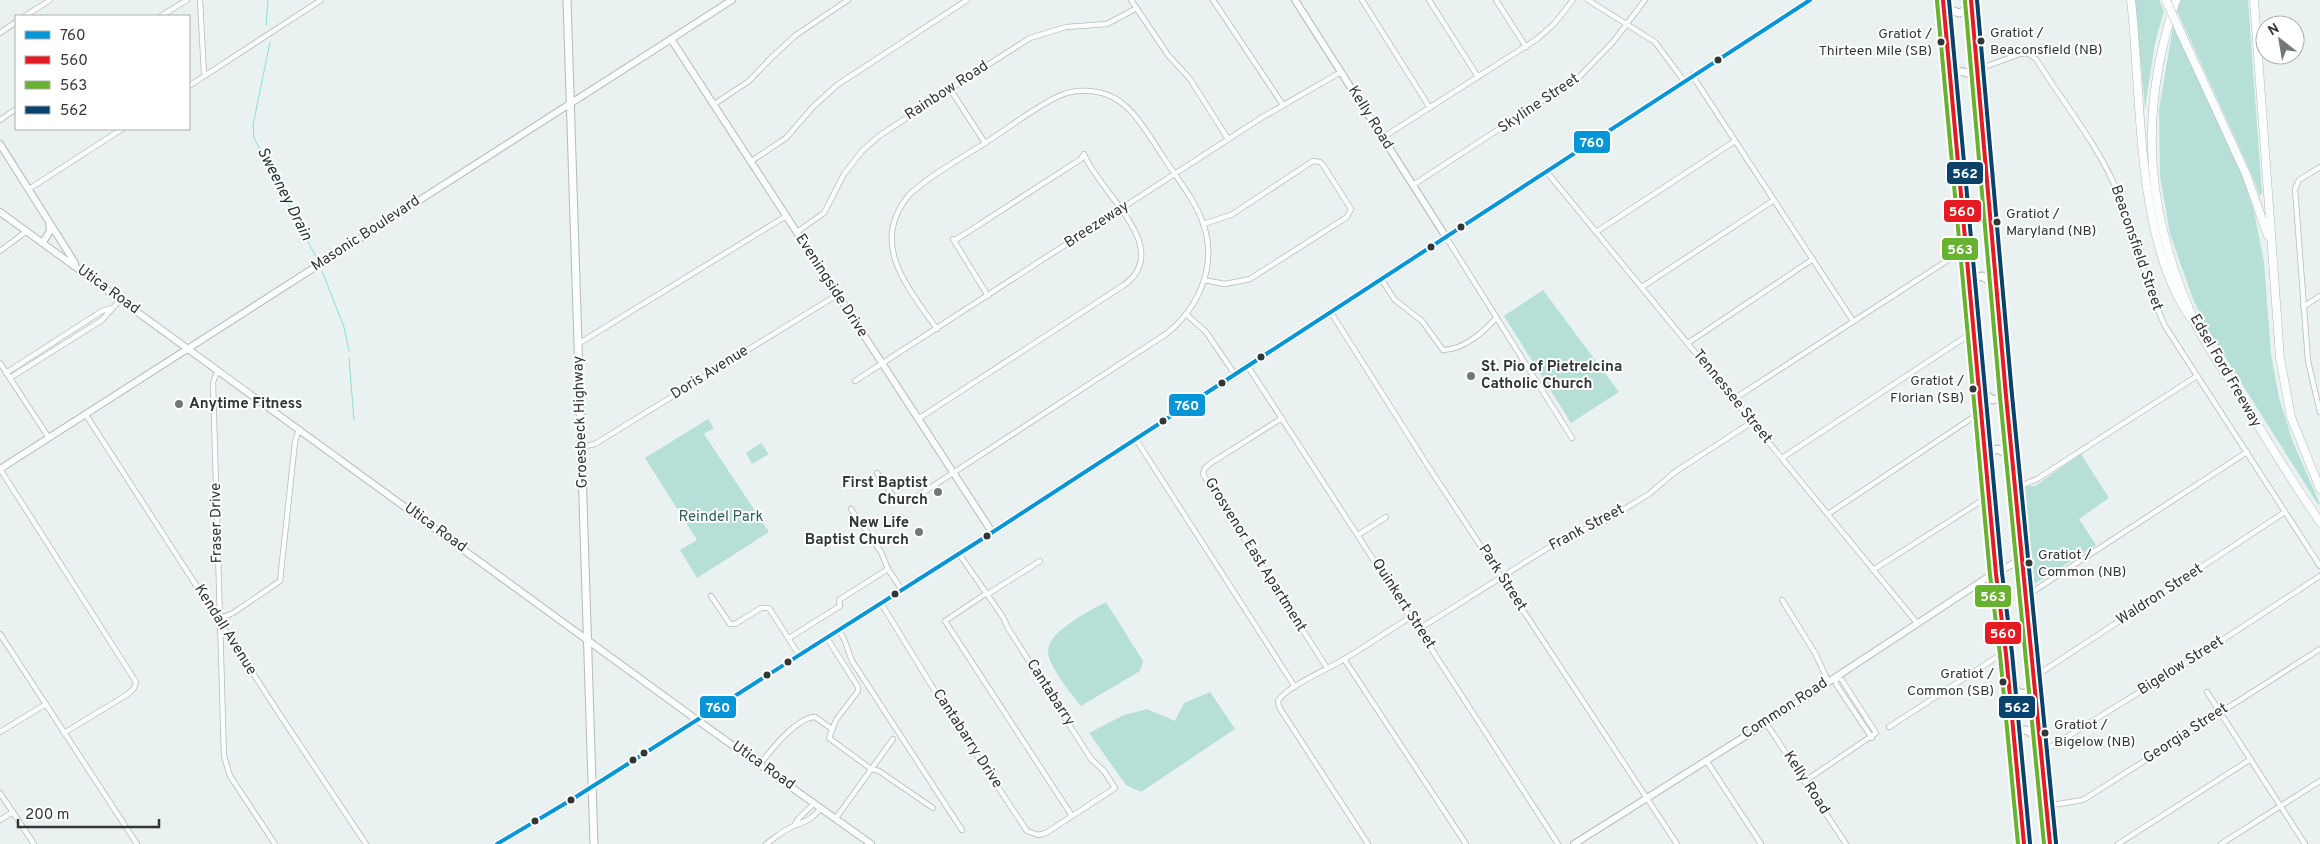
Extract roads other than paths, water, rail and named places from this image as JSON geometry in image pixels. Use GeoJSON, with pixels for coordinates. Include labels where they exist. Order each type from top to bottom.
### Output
{"type":"FeatureCollection","features":[{"type":"Feature","properties":{"kind":"highway"},"geometry":{"type":"LineString","coordinates":[[2131,0],[2144,161],[2150,204],[2170,278],[2182,306],[2198,328]]}},
{"type":"Feature","properties":{"kind":"highway"},"geometry":{"type":"LineString","coordinates":[[2166,0],[2250,183],[2272,247]]}},
{"type":"Feature","properties":{"kind":"highway","name":"Edsel Ford Freeway"},"geometry":{"type":"LineString","coordinates":[[2176,0],[2164,35],[2154,90],[2151,120],[2153,187],[2168,251],[2198,328],[2264,437],[2320,522]]}},
{"type":"Feature","properties":{"kind":"highway"},"geometry":{"type":"LineString","coordinates":[[2254,0],[2280,358],[2287,402],[2296,432],[2320,489]]}},
{"type":"Feature","properties":{"kind":"main road","name":"Groesbeck Highway"},"geometry":{"type":"LineString","coordinates":[[567,0],[594,844]]}},
{"type":"Feature","properties":{"kind":"main road","name":"Masonic Boulevard"},"geometry":{"type":"LineString","coordinates":[[0,469],[732,0]]}},
{"type":"Feature","properties":{"kind":"main road","name":"Kelly Road"},"geometry":{"type":"LineString","coordinates":[[1295,0],[1446,237]]}},
{"type":"Feature","properties":{"kind":"main road"},"geometry":{"type":"LineString","coordinates":[[498,844],[592,787],[959,554],[1247,364],[1810,0]]}},
{"type":"Feature","properties":{"kind":"main road"},"geometry":{"type":"LineString","coordinates":[[1943,4],[1959,13],[1971,4]]}},
{"type":"Feature","properties":{"kind":"main road"},"geometry":{"type":"LineString","coordinates":[[1943,4],[1988,496],[2006,654],[2024,844]]}},
{"type":"Feature","properties":{"kind":"main road"},"geometry":{"type":"LineString","coordinates":[[1971,4],[2014,485],[2050,844]]}},
{"type":"Feature","properties":{"kind":"main road","name":"Eveningside Drive"},"geometry":{"type":"LineString","coordinates":[[671,39],[992,532]]}},
{"type":"Feature","properties":{"kind":"main road"},"geometry":{"type":"LineString","coordinates":[[1950,76],[1961,71],[1968,72],[1977,79]]}},
{"type":"Feature","properties":{"kind":"main road"},"geometry":{"type":"LineString","coordinates":[[0,144],[77,267]]}},
{"type":"Feature","properties":{"kind":"main road"},"geometry":{"type":"LineString","coordinates":[[1961,204],[1975,213],[1989,210]]}},
{"type":"Feature","properties":{"kind":"main road","name":"Utica Road"},"geometry":{"type":"LineString","coordinates":[[0,212],[697,720],[871,844]]}},
{"type":"Feature","properties":{"kind":"main road"},"geometry":{"type":"LineString","coordinates":[[43,242],[50,231],[47,219]]}},
{"type":"Feature","properties":{"kind":"main road"},"geometry":{"type":"LineString","coordinates":[[1968,281],[1982,276],[1996,284]]}},
{"type":"Feature","properties":{"kind":"main road"},"geometry":{"type":"LineString","coordinates":[[1979,390],[1993,400],[2006,396]]}},
{"type":"Feature","properties":{"kind":"main road"},"geometry":{"type":"LineString","coordinates":[[1985,454],[1998,449],[2012,457]]}},
{"type":"Feature","properties":{"kind":"main road","name":"Common Road"},"geometry":{"type":"LineString","coordinates":[[1574,844],[1584,841],[1828,681],[2022,559]]}},
{"type":"Feature","properties":{"kind":"main road"},"geometry":{"type":"LineString","coordinates":[[2008,686],[2022,694],[2035,688]]}},
{"type":"Feature","properties":{"kind":"main road"},"geometry":{"type":"LineString","coordinates":[[2013,733],[2026,730],[2039,738]]}},
{"type":"Feature","properties":{"kind":"street"},"geometry":{"type":"LineString","coordinates":[[27,15],[50,0]]}},
{"type":"Feature","properties":{"kind":"street"},"geometry":{"type":"LineString","coordinates":[[163,15],[187,0]]}},
{"type":"Feature","properties":{"kind":"street"},"geometry":{"type":"LineString","coordinates":[[200,0],[204,74]]}},
{"type":"Feature","properties":{"kind":"street"},"geometry":{"type":"LineString","coordinates":[[190,85],[204,74],[320,0]]}},
{"type":"Feature","properties":{"kind":"street"},"geometry":{"type":"LineString","coordinates":[[713,105],[749,81],[772,56],[796,35],[848,0]]}},
{"type":"Feature","properties":{"kind":"street"},"geometry":{"type":"LineString","coordinates":[[750,162],[786,138],[813,107],[837,85],[967,0]]}},
{"type":"Feature","properties":{"kind":"street"},"geometry":{"type":"LineString","coordinates":[[1131,0],[1168,55],[1190,79],[1228,139]]}},
{"type":"Feature","properties":{"kind":"street"},"geometry":{"type":"LineString","coordinates":[[1213,0],[1282,106]]}},
{"type":"Feature","properties":{"kind":"street"},"geometry":{"type":"LineString","coordinates":[[1362,0],[1430,108]]}},
{"type":"Feature","properties":{"kind":"street"},"geometry":{"type":"LineString","coordinates":[[1429,0],[1478,77]]}},
{"type":"Feature","properties":{"kind":"street"},"geometry":{"type":"LineString","coordinates":[[1496,0],[1526,47]]}},
{"type":"Feature","properties":{"kind":"street"},"geometry":{"type":"LineString","coordinates":[[1382,138],[1526,47],[1554,24],[1573,0]]}},
{"type":"Feature","properties":{"kind":"street"},"geometry":{"type":"LineString","coordinates":[[1588,0],[1655,42],[1684,81]]}},
{"type":"Feature","properties":{"kind":"street","name":"Skyline Street"},"geometry":{"type":"LineString","coordinates":[[1413,185],[1568,86],[1596,61],[1645,0]]}},
{"type":"Feature","properties":{"kind":"street","name":"Rainbow Road"},"geometry":{"type":"LineString","coordinates":[[796,232],[824,213],[844,174],[862,151],[879,136],[950,89],[1030,38],[1066,27],[1107,24],[1137,8]]}},
{"type":"Feature","properties":{"kind":"street"},"geometry":{"type":"LineString","coordinates":[[0,32],[15,23]]}},
{"type":"Feature","properties":{"kind":"street","name":"Beaconsfield Street"},"geometry":{"type":"LineString","coordinates":[[1976,70],[2020,54],[2027,53],[2036,59],[2098,153],[2115,184],[2125,208],[2154,304],[2165,326],[2320,566]]}},
{"type":"Feature","properties":{"kind":"street","name":"Breezeway"},"geometry":{"type":"LineString","coordinates":[[855,381],[1228,139],[1341,72]]}},
{"type":"Feature","properties":{"kind":"street"},"geometry":{"type":"LineString","coordinates":[[1692,75],[1853,321]]}},
{"type":"Feature","properties":{"kind":"street"},"geometry":{"type":"LineString","coordinates":[[950,89],[985,143]]}},
{"type":"Feature","properties":{"kind":"street"},"geometry":{"type":"LineString","coordinates":[[877,473],[895,500],[904,504],[1157,340],[1187,315],[1200,292],[1204,280],[1208,252],[1203,224],[1193,203],[1136,116],[1116,98],[1090,91],[1065,94],[985,143],[910,194],[897,212],[890,235],[892,255],[898,269],[937,329]]}},
{"type":"Feature","properties":{"kind":"street"},"geometry":{"type":"LineString","coordinates":[[0,120],[15,110]]}},
{"type":"Feature","properties":{"kind":"street"},"geometry":{"type":"LineString","coordinates":[[29,189],[120,130]]}},
{"type":"Feature","properties":{"kind":"street"},"geometry":{"type":"LineString","coordinates":[[1596,232],[1735,141]]}},
{"type":"Feature","properties":{"kind":"street"},"geometry":{"type":"LineString","coordinates":[[918,419],[1124,285],[1136,275],[1142,262],[1141,244],[1084,154],[1081,159],[957,239],[952,239],[988,296]]}},
{"type":"Feature","properties":{"kind":"street"},"geometry":{"type":"LineString","coordinates":[[1203,224],[1231,215],[1310,163],[1318,161],[1323,165],[1349,205],[1350,212],[1347,217],[1250,279],[1225,284],[1204,280]]}},
{"type":"Feature","properties":{"kind":"street"},"geometry":{"type":"LineString","coordinates":[[2320,167],[2296,184],[2308,361],[2320,412]]}},
{"type":"Feature","properties":{"kind":"street","name":"Tennessee Street"},"geometry":{"type":"LineString","coordinates":[[1546,171],[1918,624]]}},
{"type":"Feature","properties":{"kind":"street"},"geometry":{"type":"LineString","coordinates":[[1642,287],[1774,200]]}},
{"type":"Feature","properties":{"kind":"street"},"geometry":{"type":"LineString","coordinates":[[578,344],[786,216]]}},
{"type":"Feature","properties":{"kind":"street"},"geometry":{"type":"LineString","coordinates":[[0,251],[27,231]]}},
{"type":"Feature","properties":{"kind":"street"},"geometry":{"type":"LineString","coordinates":[[1446,237],[1572,438]]}},
{"type":"Feature","properties":{"kind":"street"},"geometry":{"type":"LineString","coordinates":[[1734,399],[1965,249]]}},
{"type":"Feature","properties":{"kind":"street"},"geometry":{"type":"LineString","coordinates":[[1688,343],[1813,259]]}},
{"type":"Feature","properties":{"kind":"street"},"geometry":{"type":"LineString","coordinates":[[1381,279],[1394,300],[1422,321],[1443,350],[1464,344],[1484,330],[1496,318]]}},
{"type":"Feature","properties":{"kind":"street","name":"Doris Avenue"},"geometry":{"type":"LineString","coordinates":[[582,447],[595,444],[837,295]]}},
{"type":"Feature","properties":{"kind":"street"},"geometry":{"type":"LineString","coordinates":[[2303,307],[2320,296]]}},
{"type":"Feature","properties":{"kind":"street"},"geometry":{"type":"LineString","coordinates":[[10,378],[102,320],[121,299]]}},
{"type":"Feature","properties":{"kind":"street"},"geometry":{"type":"LineString","coordinates":[[6,373],[102,311],[113,308]]}},
{"type":"Feature","properties":{"kind":"street","name":"Park Street"},"geometry":{"type":"LineString","coordinates":[[1330,311],[1502,578],[1677,844]]}},
{"type":"Feature","properties":{"kind":"street"},"geometry":{"type":"LineString","coordinates":[[1187,315],[1206,332],[1234,374]]}},
{"type":"Feature","properties":{"kind":"street"},"geometry":{"type":"LineString","coordinates":[[1782,458],[1973,332]]}},
{"type":"Feature","properties":{"kind":"street"},"geometry":{"type":"LineString","coordinates":[[0,363],[49,438]]}},
{"type":"Feature","properties":{"kind":"street","name":"Quinkert Street"},"geometry":{"type":"LineString","coordinates":[[1247,364],[1558,844]]}},
{"type":"Feature","properties":{"kind":"street","name":"Fraser Drive"},"geometry":{"type":"LineString","coordinates":[[218,370],[212,382],[219,619],[226,765],[234,782],[275,844]]}},
{"type":"Feature","properties":{"kind":"street"},"geometry":{"type":"LineString","coordinates":[[2014,485],[2023,485],[2037,479],[2197,376]]}},
{"type":"Feature","properties":{"kind":"street","name":"Kendall Avenue"},"geometry":{"type":"LineString","coordinates":[[86,414],[280,715],[366,844]]}},
{"type":"Feature","properties":{"kind":"street"},"geometry":{"type":"LineString","coordinates":[[1828,514],[1972,418],[1981,416]]}},
{"type":"Feature","properties":{"kind":"street","name":"Grosvenor East Apartment"},"geometry":{"type":"LineString","coordinates":[[1282,418],[1211,463],[1205,468],[1203,474],[1327,668]]}},
{"type":"Feature","properties":{"kind":"street","name":"Frank Street"},"geometry":{"type":"LineString","coordinates":[[1419,629],[1570,534],[1600,524],[1649,494],[1674,472],[1752,422]]}},
{"type":"Feature","properties":{"kind":"street"},"geometry":{"type":"LineString","coordinates":[[219,619],[233,613],[280,581],[296,435],[299,429]]}},
{"type":"Feature","properties":{"kind":"street"},"geometry":{"type":"LineString","coordinates":[[1135,438],[1296,687]]}},
{"type":"Feature","properties":{"kind":"street"},"geometry":{"type":"LineString","coordinates":[[2026,596],[2247,452]]}},
{"type":"Feature","properties":{"kind":"street"},"geometry":{"type":"LineString","coordinates":[[0,469],[132,675],[136,686],[128,694],[64,733]]}},
{"type":"Feature","properties":{"kind":"street"},"geometry":{"type":"LineString","coordinates":[[1873,570],[1988,496]]}},
{"type":"Feature","properties":{"kind":"street"},"geometry":{"type":"LineString","coordinates":[[850,509],[876,545],[888,569],[902,590]]}},
{"type":"Feature","properties":{"kind":"street","name":"Waldron Street"},"geometry":{"type":"LineString","coordinates":[[2034,677],[2285,512]]}},
{"type":"Feature","properties":{"kind":"street"},"geometry":{"type":"LineString","coordinates":[[1358,535],[1386,518]]}},
{"type":"Feature","properties":{"kind":"street","name":"Cantabarry"},"geometry":{"type":"LineString","coordinates":[[959,554],[988,594],[1091,759],[1104,771],[1115,788],[1072,816]]}},
{"type":"Feature","properties":{"kind":"street"},"geometry":{"type":"LineString","coordinates":[[1040,560],[945,621],[1072,816]]}},
{"type":"Feature","properties":{"kind":"street"},"geometry":{"type":"LineString","coordinates":[[789,638],[840,606],[839,600],[888,569]]}},
{"type":"Feature","properties":{"kind":"street","name":"Bigelow Street"},"geometry":{"type":"LineString","coordinates":[[2041,753],[2201,654],[2320,576]]}},
{"type":"Feature","properties":{"kind":"street"},"geometry":{"type":"LineString","coordinates":[[711,596],[730,624],[735,624],[761,608],[769,608],[799,655]]}},
{"type":"Feature","properties":{"kind":"street"},"geometry":{"type":"LineString","coordinates":[[1782,600],[1815,653],[1828,681]]}},
{"type":"Feature","properties":{"kind":"street","name":"Cantabarry Drive"},"geometry":{"type":"LineString","coordinates":[[881,604],[941,701],[1027,831],[1032,834],[1042,835],[1072,816]]}},
{"type":"Feature","properties":{"kind":"street"},"geometry":{"type":"LineString","coordinates":[[1368,844],[1279,707],[1278,702],[1282,696],[1296,687],[1411,617]]}},
{"type":"Feature","properties":{"kind":"street"},"geometry":{"type":"LineString","coordinates":[[839,630],[852,661],[962,830]]}},
{"type":"Feature","properties":{"kind":"street"},"geometry":{"type":"LineString","coordinates":[[0,634],[137,844]]}},
{"type":"Feature","properties":{"kind":"street"},"geometry":{"type":"LineString","coordinates":[[827,638],[858,687],[858,691],[836,720],[829,738],[871,769],[879,772],[933,808]]}},
{"type":"Feature","properties":{"kind":"street","name":"Georgia Street"},"geometry":{"type":"LineString","coordinates":[[2046,806],[2083,800],[2320,649]]}},
{"type":"Feature","properties":{"kind":"street"},"geometry":{"type":"LineString","coordinates":[[1889,727],[1997,657],[2006,654]]}},
{"type":"Feature","properties":{"kind":"street"},"geometry":{"type":"LineString","coordinates":[[1344,659],[1466,844]]}},
{"type":"Feature","properties":{"kind":"street"},"geometry":{"type":"LineString","coordinates":[[1805,781],[1872,738],[1836,684],[1836,676]]}},
{"type":"Feature","properties":{"kind":"street"},"geometry":{"type":"LineString","coordinates":[[2207,692],[2306,844]]}},
{"type":"Feature","properties":{"kind":"street"},"geometry":{"type":"LineString","coordinates":[[0,732],[46,704]]}},
{"type":"Feature","properties":{"kind":"street"},"geometry":{"type":"LineString","coordinates":[[760,764],[772,748],[806,718],[815,717],[832,729]]}},
{"type":"Feature","properties":{"kind":"street","name":"Kelly Road"},"geometry":{"type":"LineString","coordinates":[[1766,723],[1846,844]]}},
{"type":"Feature","properties":{"kind":"street"},"geometry":{"type":"LineString","coordinates":[[836,818],[893,740]]}},
{"type":"Feature","properties":{"kind":"street"},"geometry":{"type":"LineString","coordinates":[[2118,844],[2250,759]]}},
{"type":"Feature","properties":{"kind":"street"},"geometry":{"type":"LineString","coordinates":[[1706,760],[1761,844]]}},
{"type":"Feature","properties":{"kind":"street"},"geometry":{"type":"LineString","coordinates":[[2221,844],[2320,780]]}},
{"type":"Feature","properties":{"kind":"street"},"geometry":{"type":"LineString","coordinates":[[0,793],[34,844]]}},
{"type":"Feature","properties":{"kind":"street"},"geometry":{"type":"LineString","coordinates":[[794,826],[797,819],[807,812],[814,803]]}},
{"type":"Feature","properties":{"kind":"street"},"geometry":{"type":"LineString","coordinates":[[766,844],[794,826],[801,825],[814,816],[821,808]]}},
{"type":"Feature","properties":{"kind":"street"},"geometry":{"type":"LineString","coordinates":[[0,820],[13,812]]}},
{"type":"Feature","properties":{"kind":"waterway","name":"Sweeney Drain"},"geometry":{"type":"LineString","coordinates":[[266,25],[268,0]]}},
{"type":"Feature","properties":{"kind":"waterway","name":"Sweeney Drain"},"geometry":{"type":"LineString","coordinates":[[270,42],[253,125],[254,138],[316,257]]}},
{"type":"Feature","properties":{"kind":"waterway","name":"Sweeney Drain"},"geometry":{"type":"LineString","coordinates":[[322,271],[344,327],[349,351]]}},
{"type":"Feature","properties":{"kind":"waterway","name":"Sweeney Drain"},"geometry":{"type":"LineString","coordinates":[[349,358],[354,420]]}},
{"type":"Feature","properties":{"kind":"place","name":"Gratiot / Beaconsfield (NB)"},"geometry":{"type":"Point","coordinates":[1981,41]}},
{"type":"Feature","properties":{"kind":"place","name":"Gratiot / Thirteen Mile (SB)"},"geometry":{"type":"Point","coordinates":[1941,42]}},
{"type":"Feature","properties":{"kind":"place","name":"Gratiot / Maryland (NB)"},"geometry":{"type":"Point","coordinates":[1997,222]}},
{"type":"Feature","properties":{"kind":"place","name":"St. Pio of Pietrelcina Catholic Church"},"geometry":{"type":"Point","coordinates":[1471,376]}},
{"type":"Feature","properties":{"kind":"place","name":"Gratiot / Florian (SB)"},"geometry":{"type":"Point","coordinates":[1973,389]}},
{"type":"Feature","properties":{"kind":"place","name":"Anytime Fitness"},"geometry":{"type":"Point","coordinates":[179,404]}},
{"type":"Feature","properties":{"kind":"place","name":"First Baptist Church"},"geometry":{"type":"Point","coordinates":[938,492]}},
{"type":"Feature","properties":{"kind":"place","name":"New Life Baptist Church"},"geometry":{"type":"Point","coordinates":[919,532]}},
{"type":"Feature","properties":{"kind":"place","name":"Gratiot / Common (NB)"},"geometry":{"type":"Point","coordinates":[2029,563]}},
{"type":"Feature","properties":{"kind":"place","name":"Gratiot / Common (SB)"},"geometry":{"type":"Point","coordinates":[2003,682]}},
{"type":"Feature","properties":{"kind":"place","name":"Gratiot / Bigelow (NB)"},"geometry":{"type":"Point","coordinates":[2045,733]}},
{"type":"Feature","properties":{"kind":"park label","name":"Reindel Park"},"geometry":{"type":"Point","coordinates":[721,517]}}]}
